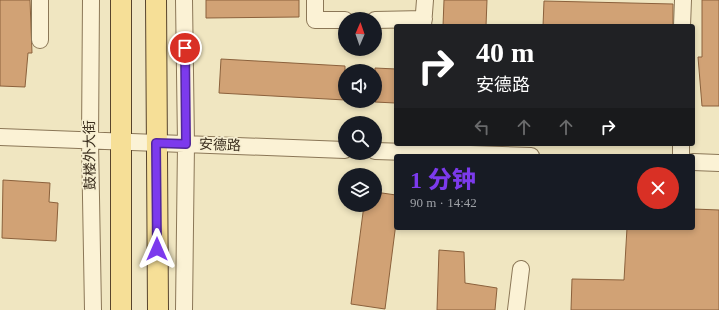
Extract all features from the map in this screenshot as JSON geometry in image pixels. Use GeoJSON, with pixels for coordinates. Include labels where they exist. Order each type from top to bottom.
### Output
{"type":"FeatureCollection","features":[{"type":"Feature","properties":{"kind":"main road"},"geometry":{"type":"LineString","coordinates":[[121,0],[121,310]]}},
{"type":"Feature","properties":{"kind":"main road"},"geometry":{"type":"LineString","coordinates":[[156,0],[158,310]]}},
{"type":"Feature","properties":{"kind":"street"},"geometry":{"type":"LineString","coordinates":[[40,0],[40,40]]}},
{"type":"Feature","properties":{"kind":"street","name":"鼓楼外大街"},"geometry":{"type":"LineString","coordinates":[[91,0],[90,141],[93,310]]}},
{"type":"Feature","properties":{"kind":"street"},"geometry":{"type":"LineString","coordinates":[[184,0],[186,144],[184,310]]}},
{"type":"Feature","properties":{"kind":"street"},"geometry":{"type":"LineString","coordinates":[[315,0],[315,20],[338,20]]}},
{"type":"Feature","properties":{"kind":"street"},"geometry":{"type":"LineString","coordinates":[[382,20],[423,23],[425,0]]}},
{"type":"Feature","properties":{"kind":"street"},"geometry":{"type":"LineString","coordinates":[[682,0],[682,24]]}},
{"type":"Feature","properties":{"kind":"street","name":"安德路"},"geometry":{"type":"LineString","coordinates":[[0,137],[338,150]]}},
{"type":"Feature","properties":{"kind":"street"},"geometry":{"type":"LineString","coordinates":[[382,150],[416,148],[502,154]]}},
{"type":"Feature","properties":{"kind":"street"},"geometry":{"type":"LineString","coordinates":[[695,162],[719,163]]}},
{"type":"Feature","properties":{"kind":"street"},"geometry":{"type":"LineString","coordinates":[[516,310],[521,269]]}},
{"type":"Feature","properties":{"kind":"building"},"geometry":{"type":"Polygon","coordinates":[[[0,0],[30,0],[32,53],[28,53],[25,87],[0,86],[0,0]]]}},
{"type":"Feature","properties":{"kind":"building"},"geometry":{"type":"Polygon","coordinates":[[[206,0],[299,0],[299,17],[206,18],[206,0]]]}},
{"type":"Feature","properties":{"kind":"building"},"geometry":{"type":"Polygon","coordinates":[[[444,0],[487,0],[486,24],[443,24],[444,0]]]}},
{"type":"Feature","properties":{"kind":"building"},"geometry":{"type":"Polygon","coordinates":[[[702,0],[719,0],[719,106],[702,106],[698,57],[702,57],[702,0]]]}},
{"type":"Feature","properties":{"kind":"building"},"geometry":{"type":"Polygon","coordinates":[[[544,1],[673,4],[673,24],[543,24],[544,1]]]}},
{"type":"Feature","properties":{"kind":"building"},"geometry":{"type":"Polygon","coordinates":[[[221,59],[338,66],[338,100],[219,93],[221,59]]]}},
{"type":"Feature","properties":{"kind":"building"},"geometry":{"type":"Polygon","coordinates":[[[382,68],[394,69],[394,103],[382,102],[382,68]]]}},
{"type":"Feature","properties":{"kind":"building"},"geometry":{"type":"Polygon","coordinates":[[[3,180],[50,183],[49,202],[58,203],[56,241],[2,238],[3,180]]]}},
{"type":"Feature","properties":{"kind":"building"},"geometry":{"type":"Polygon","coordinates":[[[382,193],[394,195],[395,230],[385,309],[351,304],[363,212],[382,212],[382,193]]]}},
{"type":"Feature","properties":{"kind":"building"},"geometry":{"type":"Polygon","coordinates":[[[695,209],[719,210],[719,310],[571,310],[572,279],[624,280],[627,230],[695,230],[695,209]]]}},
{"type":"Feature","properties":{"kind":"building"},"geometry":{"type":"Polygon","coordinates":[[[439,250],[464,252],[465,283],[497,288],[495,310],[437,310],[439,250]]]}},
{"type":"Feature","properties":{"kind":"route"},"geometry":{"type":"LineString","coordinates":[[157,249],[156,143],[186,144],[185,48]]}}]}
